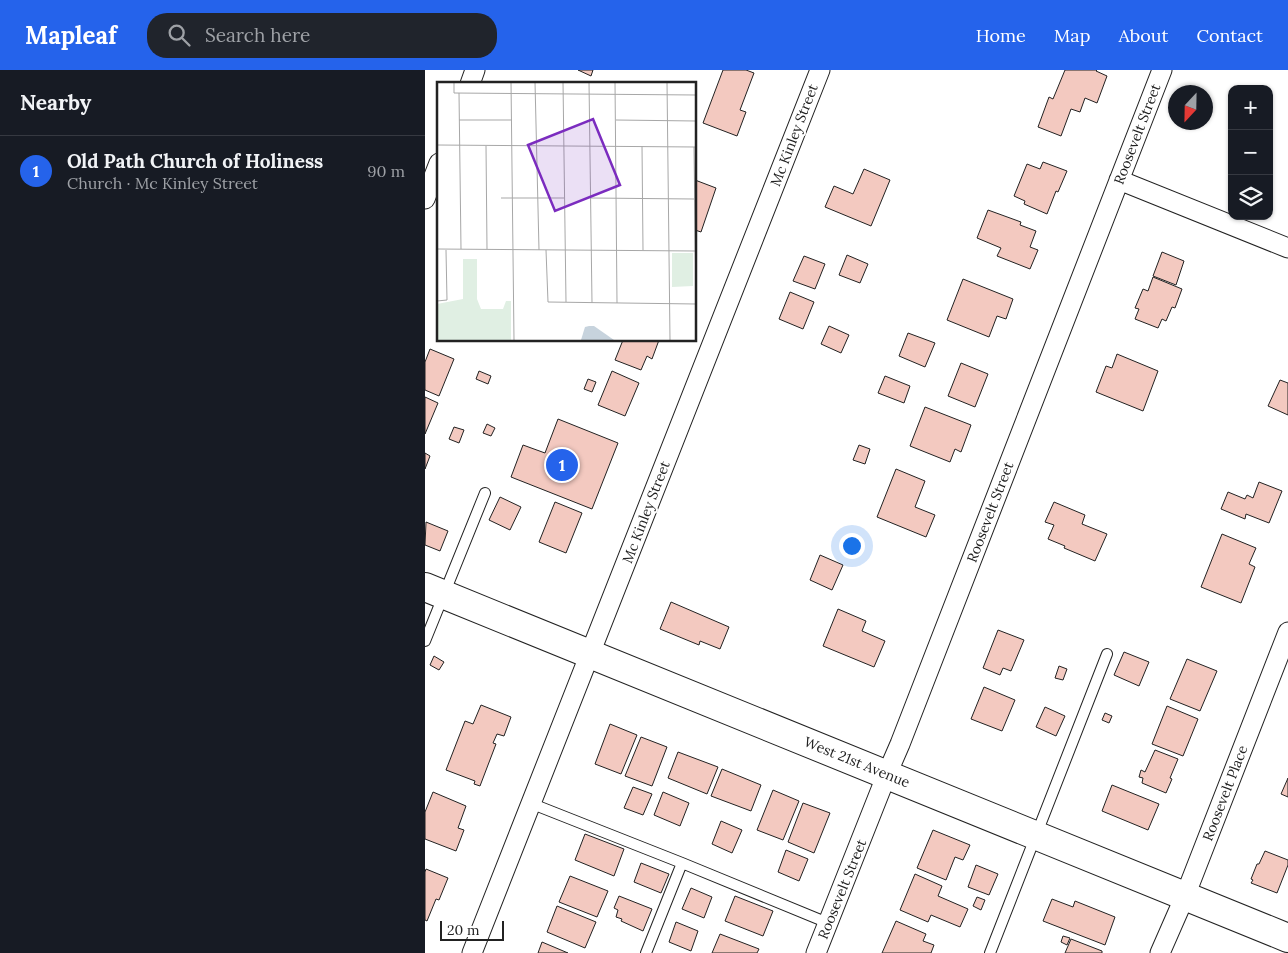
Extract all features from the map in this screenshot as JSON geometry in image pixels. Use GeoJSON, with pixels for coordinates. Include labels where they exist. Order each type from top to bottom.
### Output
{"type":"FeatureCollection","features":[{"type":"Feature","properties":{"kind":"street"},"geometry":{"type":"LineString","coordinates":[[471,82],[475,70]]}},
{"type":"Feature","properties":{"kind":"street","name":"Mc Kinley Street"},"geometry":{"type":"LineString","coordinates":[[472,953],[820,70]]}},
{"type":"Feature","properties":{"kind":"street","name":"Roosevelt Street"},"geometry":{"type":"LineString","coordinates":[[816,953],[907,725],[1162,70]]}},
{"type":"Feature","properties":{"kind":"street"},"geometry":{"type":"LineString","coordinates":[[425,199],[437,168]]}},
{"type":"Feature","properties":{"kind":"street"},"geometry":{"type":"LineString","coordinates":[[1119,180],[1288,248]]}},
{"type":"Feature","properties":{"kind":"street","name":"West 21st Avenue"},"geometry":{"type":"LineString","coordinates":[[434,590],[1288,938]]}},
{"type":"Feature","properties":{"kind":"street","name":"Roosevelt Place"},"geometry":{"type":"LineString","coordinates":[[1160,953],[1185,896],[1288,632]]}},
{"type":"Feature","properties":{"kind":"lane"},"geometry":{"type":"LineString","coordinates":[[425,640],[434,590],[485,493]]}},
{"type":"Feature","properties":{"kind":"lane"},"geometry":{"type":"LineString","coordinates":[[989,953],[1107,654]]}},
{"type":"Feature","properties":{"kind":"lane"},"geometry":{"type":"LineString","coordinates":[[531,803],[828,924]]}},
{"type":"Feature","properties":{"kind":"lane"},"geometry":{"type":"LineString","coordinates":[[646,953],[682,864]]}},
{"type":"Feature","properties":{"kind":"building"},"geometry":{"type":"Polygon","coordinates":[[[578,70],[593,70],[591,76],[578,70]]]}},
{"type":"Feature","properties":{"kind":"building"},"geometry":{"type":"Polygon","coordinates":[[[723,70],[746,70],[754,73],[740,110],[746,112],[737,136],[703,123],[723,70]]]}},
{"type":"Feature","properties":{"kind":"building"},"geometry":{"type":"Polygon","coordinates":[[[1065,70],[1097,70],[1107,76],[1097,103],[1085,98],[1080,112],[1071,109],[1061,136],[1038,127],[1049,97],[1053,99],[1065,70]]]}},
{"type":"Feature","properties":{"kind":"building"},"geometry":{"type":"Polygon","coordinates":[[[1043,162],[1067,171],[1058,192],[1056,191],[1047,214],[1024,204],[1025,201],[1014,196],[1027,164],[1040,169],[1043,162]]]}},
{"type":"Feature","properties":{"kind":"building"},"geometry":{"type":"Polygon","coordinates":[[[864,169],[890,180],[871,226],[825,207],[834,186],[853,194],[864,169]]]}},
{"type":"Feature","properties":{"kind":"building"},"geometry":{"type":"Polygon","coordinates":[[[696,180],[716,188],[701,232],[696,230],[696,180]]]}},
{"type":"Feature","properties":{"kind":"building"},"geometry":{"type":"Polygon","coordinates":[[[988,210],[1021,222],[1020,225],[1036,231],[1030,247],[1038,250],[1030,269],[997,256],[1001,248],[977,238],[988,210]]]}},
{"type":"Feature","properties":{"kind":"building"},"geometry":{"type":"Polygon","coordinates":[[[1162,252],[1184,261],[1176,285],[1153,276],[1162,252]]]}},
{"type":"Feature","properties":{"kind":"building"},"geometry":{"type":"Polygon","coordinates":[[[847,255],[868,264],[860,283],[839,275],[847,255]]]}},
{"type":"Feature","properties":{"kind":"building"},"geometry":{"type":"Polygon","coordinates":[[[804,256],[825,264],[815,289],[793,281],[804,256]]]}},
{"type":"Feature","properties":{"kind":"building"},"geometry":{"type":"Polygon","coordinates":[[[1153,277],[1182,289],[1175,308],[1172,307],[1166,321],[1162,319],[1158,328],[1135,319],[1139,309],[1135,308],[1143,289],[1148,291],[1153,277]]]}},
{"type":"Feature","properties":{"kind":"building"},"geometry":{"type":"Polygon","coordinates":[[[963,279],[1013,299],[1006,319],[997,316],[989,337],[947,320],[963,279]]]}},
{"type":"Feature","properties":{"kind":"building"},"geometry":{"type":"Polygon","coordinates":[[[790,292],[814,302],[803,329],[779,319],[790,292]]]}},
{"type":"Feature","properties":{"kind":"building"},"geometry":{"type":"Polygon","coordinates":[[[829,326],[849,335],[841,353],[821,344],[829,326]]]}},
{"type":"Feature","properties":{"kind":"building"},"geometry":{"type":"Polygon","coordinates":[[[908,333],[935,343],[925,367],[899,356],[908,333]]]}},
{"type":"Feature","properties":{"kind":"building"},"geometry":{"type":"Polygon","coordinates":[[[623,341],[659,341],[652,359],[647,356],[641,370],[615,360],[623,341]]]}},
{"type":"Feature","properties":{"kind":"building"},"geometry":{"type":"Polygon","coordinates":[[[430,349],[454,359],[439,396],[425,390],[425,362],[430,349]]]}},
{"type":"Feature","properties":{"kind":"building"},"geometry":{"type":"Polygon","coordinates":[[[1117,354],[1158,371],[1143,411],[1096,392],[1106,366],[1112,368],[1117,354]]]}},
{"type":"Feature","properties":{"kind":"building"},"geometry":{"type":"Polygon","coordinates":[[[961,363],[988,374],[975,407],[948,396],[961,363]]]}},
{"type":"Feature","properties":{"kind":"building"},"geometry":{"type":"Polygon","coordinates":[[[479,371],[491,376],[488,384],[476,379],[479,371]]]}},
{"type":"Feature","properties":{"kind":"building"},"geometry":{"type":"Polygon","coordinates":[[[612,371],[639,383],[625,416],[598,405],[612,371]]]}},
{"type":"Feature","properties":{"kind":"building"},"geometry":{"type":"Polygon","coordinates":[[[885,376],[910,386],[904,403],[878,393],[885,376]]]}},
{"type":"Feature","properties":{"kind":"building"},"geometry":{"type":"Polygon","coordinates":[[[588,379],[596,382],[592,392],[584,389],[588,379]]]}},
{"type":"Feature","properties":{"kind":"building"},"geometry":{"type":"Polygon","coordinates":[[[1280,380],[1288,383],[1288,415],[1268,406],[1280,380]]]}},
{"type":"Feature","properties":{"kind":"building"},"geometry":{"type":"Polygon","coordinates":[[[425,397],[438,403],[425,434],[425,397]]]}},
{"type":"Feature","properties":{"kind":"building"},"geometry":{"type":"Polygon","coordinates":[[[925,407],[971,425],[961,452],[955,449],[950,462],[910,446],[925,407]]]}},
{"type":"Feature","properties":{"kind":"building"},"geometry":{"type":"Polygon","coordinates":[[[558,419],[618,443],[592,509],[511,477],[523,445],[545,453],[558,419]]]}},
{"type":"Feature","properties":{"kind":"building"},"geometry":{"type":"Polygon","coordinates":[[[487,424],[495,428],[491,436],[483,433],[487,424]]]}},
{"type":"Feature","properties":{"kind":"building"},"geometry":{"type":"Polygon","coordinates":[[[454,427],[464,430],[459,443],[449,439],[454,427]]]}},
{"type":"Feature","properties":{"kind":"building"},"geometry":{"type":"Polygon","coordinates":[[[859,445],[870,449],[865,464],[853,460],[859,445]]]}},
{"type":"Feature","properties":{"kind":"building"},"geometry":{"type":"Polygon","coordinates":[[[425,453],[430,456],[425,469],[425,453]]]}},
{"type":"Feature","properties":{"kind":"building"},"geometry":{"type":"Polygon","coordinates":[[[896,469],[925,481],[915,507],[935,515],[926,537],[877,517],[896,469]]]}},
{"type":"Feature","properties":{"kind":"building"},"geometry":{"type":"Polygon","coordinates":[[[1259,482],[1282,491],[1269,523],[1246,514],[1245,519],[1221,509],[1228,492],[1245,499],[1247,495],[1253,498],[1259,482]]]}},
{"type":"Feature","properties":{"kind":"building"},"geometry":{"type":"Polygon","coordinates":[[[500,497],[521,507],[510,530],[489,520],[500,497]]]}},
{"type":"Feature","properties":{"kind":"building"},"geometry":{"type":"Polygon","coordinates":[[[555,502],[582,513],[566,553],[539,542],[555,502]]]}},
{"type":"Feature","properties":{"kind":"building"},"geometry":{"type":"Polygon","coordinates":[[[1054,502],[1085,515],[1082,524],[1107,534],[1095,561],[1048,539],[1054,525],[1045,522],[1054,502]]]}},
{"type":"Feature","properties":{"kind":"building"},"geometry":{"type":"Polygon","coordinates":[[[426,522],[448,531],[440,551],[425,545],[426,522]]]}},
{"type":"Feature","properties":{"kind":"building"},"geometry":{"type":"Polygon","coordinates":[[[1222,534],[1256,548],[1249,564],[1255,567],[1241,603],[1201,587],[1222,534]]]}},
{"type":"Feature","properties":{"kind":"building"},"geometry":{"type":"Polygon","coordinates":[[[820,555],[843,565],[832,590],[810,580],[820,555]]]}},
{"type":"Feature","properties":{"kind":"building"},"geometry":{"type":"Polygon","coordinates":[[[671,602],[729,627],[720,649],[700,641],[699,645],[660,629],[671,602]]]}},
{"type":"Feature","properties":{"kind":"building"},"geometry":{"type":"Polygon","coordinates":[[[838,609],[866,621],[862,631],[885,641],[874,667],[823,646],[838,609]]]}},
{"type":"Feature","properties":{"kind":"building"},"geometry":{"type":"Polygon","coordinates":[[[998,630],[1024,640],[1011,671],[1003,668],[1000,675],[983,668],[998,630]]]}},
{"type":"Feature","properties":{"kind":"building"},"geometry":{"type":"Polygon","coordinates":[[[1124,652],[1149,662],[1139,686],[1114,675],[1124,652]]]}},
{"type":"Feature","properties":{"kind":"building"},"geometry":{"type":"Polygon","coordinates":[[[434,656],[444,662],[439,670],[430,665],[434,656]]]}},
{"type":"Feature","properties":{"kind":"building"},"geometry":{"type":"Polygon","coordinates":[[[1187,659],[1217,671],[1200,711],[1170,699],[1187,659]]]}},
{"type":"Feature","properties":{"kind":"building"},"geometry":{"type":"Polygon","coordinates":[[[1059,666],[1067,669],[1063,680],[1055,678],[1059,666]]]}},
{"type":"Feature","properties":{"kind":"building"},"geometry":{"type":"Polygon","coordinates":[[[984,687],[1015,700],[1002,731],[971,719],[984,687]]]}},
{"type":"Feature","properties":{"kind":"building"},"geometry":{"type":"Polygon","coordinates":[[[481,705],[511,717],[504,736],[497,734],[493,743],[496,744],[480,786],[474,784],[475,781],[446,770],[465,721],[473,724],[481,705]]]}},
{"type":"Feature","properties":{"kind":"building"},"geometry":{"type":"Polygon","coordinates":[[[1167,706],[1198,719],[1183,756],[1152,744],[1167,706]]]}},
{"type":"Feature","properties":{"kind":"building"},"geometry":{"type":"Polygon","coordinates":[[[1045,707],[1065,716],[1056,736],[1036,727],[1045,707]]]}},
{"type":"Feature","properties":{"kind":"building"},"geometry":{"type":"Polygon","coordinates":[[[1105,713],[1112,716],[1109,723],[1102,720],[1105,713]]]}},
{"type":"Feature","properties":{"kind":"building"},"geometry":{"type":"Polygon","coordinates":[[[610,724],[637,735],[621,774],[595,764],[610,724]]]}},
{"type":"Feature","properties":{"kind":"building"},"geometry":{"type":"Polygon","coordinates":[[[641,737],[667,747],[652,786],[625,776],[641,737]]]}},
{"type":"Feature","properties":{"kind":"building"},"geometry":{"type":"Polygon","coordinates":[[[1155,750],[1178,759],[1166,793],[1142,783],[1143,778],[1139,777],[1141,770],[1145,772],[1155,750]]]}},
{"type":"Feature","properties":{"kind":"building"},"geometry":{"type":"Polygon","coordinates":[[[678,752],[718,767],[707,794],[668,778],[678,752]]]}},
{"type":"Feature","properties":{"kind":"building"},"geometry":{"type":"Polygon","coordinates":[[[722,769],[761,785],[751,811],[711,796],[722,769]]]}},
{"type":"Feature","properties":{"kind":"building"},"geometry":{"type":"Polygon","coordinates":[[[1288,778],[1288,797],[1281,794],[1288,778]]]}},
{"type":"Feature","properties":{"kind":"building"},"geometry":{"type":"Polygon","coordinates":[[[1112,785],[1159,804],[1148,830],[1102,811],[1112,785]]]}},
{"type":"Feature","properties":{"kind":"building"},"geometry":{"type":"Polygon","coordinates":[[[633,787],[652,794],[643,815],[624,808],[633,787]]]}},
{"type":"Feature","properties":{"kind":"building"},"geometry":{"type":"Polygon","coordinates":[[[773,790],[799,801],[783,840],[757,830],[773,790]]]}},
{"type":"Feature","properties":{"kind":"building"},"geometry":{"type":"Polygon","coordinates":[[[433,792],[466,806],[458,828],[464,830],[456,851],[425,839],[425,812],[433,792]]]}},
{"type":"Feature","properties":{"kind":"building"},"geometry":{"type":"Polygon","coordinates":[[[663,792],[689,803],[680,826],[654,815],[663,792]]]}},
{"type":"Feature","properties":{"kind":"building"},"geometry":{"type":"Polygon","coordinates":[[[803,803],[830,813],[814,853],[788,842],[803,803]]]}},
{"type":"Feature","properties":{"kind":"building"},"geometry":{"type":"Polygon","coordinates":[[[721,821],[742,830],[732,853],[712,844],[721,821]]]}},
{"type":"Feature","properties":{"kind":"building"},"geometry":{"type":"Polygon","coordinates":[[[933,830],[970,845],[963,860],[955,857],[946,880],[917,868],[933,830]]]}},
{"type":"Feature","properties":{"kind":"building"},"geometry":{"type":"Polygon","coordinates":[[[585,834],[624,849],[614,876],[575,860],[585,834]]]}},
{"type":"Feature","properties":{"kind":"building"},"geometry":{"type":"Polygon","coordinates":[[[786,850],[808,859],[799,881],[778,872],[786,850]]]}},
{"type":"Feature","properties":{"kind":"building"},"geometry":{"type":"Polygon","coordinates":[[[1265,851],[1288,860],[1288,865],[1277,893],[1251,883],[1257,864],[1259,864],[1265,851]]]}},
{"type":"Feature","properties":{"kind":"building"},"geometry":{"type":"Polygon","coordinates":[[[641,863],[669,874],[661,893],[634,882],[641,863]]]}},
{"type":"Feature","properties":{"kind":"building"},"geometry":{"type":"Polygon","coordinates":[[[976,865],[998,874],[989,895],[968,887],[976,865]]]}},
{"type":"Feature","properties":{"kind":"building"},"geometry":{"type":"Polygon","coordinates":[[[426,869],[448,878],[439,900],[436,899],[427,921],[425,920],[426,869]]]}},
{"type":"Feature","properties":{"kind":"building"},"geometry":{"type":"Polygon","coordinates":[[[915,874],[942,886],[938,896],[968,909],[960,927],[931,915],[928,922],[900,910],[915,874]]]}},
{"type":"Feature","properties":{"kind":"building"},"geometry":{"type":"Polygon","coordinates":[[[570,876],[608,891],[597,917],[559,902],[570,876]]]}},
{"type":"Feature","properties":{"kind":"building"},"geometry":{"type":"Polygon","coordinates":[[[691,888],[712,897],[704,918],[682,909],[691,888]]]}},
{"type":"Feature","properties":{"kind":"building"},"geometry":{"type":"Polygon","coordinates":[[[619,896],[652,909],[643,931],[616,917],[618,910],[614,908],[619,896]]]}},
{"type":"Feature","properties":{"kind":"building"},"geometry":{"type":"Polygon","coordinates":[[[735,896],[773,911],[763,936],[725,921],[735,896]]]}},
{"type":"Feature","properties":{"kind":"building"},"geometry":{"type":"Polygon","coordinates":[[[977,897],[985,900],[981,910],[973,906],[977,897]]]}},
{"type":"Feature","properties":{"kind":"building"},"geometry":{"type":"Polygon","coordinates":[[[1052,899],[1073,907],[1075,901],[1115,917],[1105,945],[1043,921],[1052,899]]]}},
{"type":"Feature","properties":{"kind":"building"},"geometry":{"type":"Polygon","coordinates":[[[557,906],[596,922],[585,948],[547,932],[557,906]]]}},
{"type":"Feature","properties":{"kind":"building"},"geometry":{"type":"Polygon","coordinates":[[[896,921],[926,934],[923,941],[934,945],[931,953],[882,953],[896,921]]]}},
{"type":"Feature","properties":{"kind":"building"},"geometry":{"type":"Polygon","coordinates":[[[676,922],[698,931],[691,951],[669,942],[676,922]]]}},
{"type":"Feature","properties":{"kind":"building"},"geometry":{"type":"Polygon","coordinates":[[[720,934],[759,949],[757,953],[712,953],[720,934]]]}},
{"type":"Feature","properties":{"kind":"building"},"geometry":{"type":"Polygon","coordinates":[[[1063,936],[1070,938],[1067,945],[1061,942],[1063,936]]]}},
{"type":"Feature","properties":{"kind":"building"},"geometry":{"type":"Polygon","coordinates":[[[1071,939],[1102,951],[1102,953],[1065,953],[1071,939]]]}},
{"type":"Feature","properties":{"kind":"building"},"geometry":{"type":"Polygon","coordinates":[[[542,942],[568,953],[538,953],[542,942]]]}},
{"type":"Feature","properties":{"kind":"place","name":"Old Path Church of Holiness"},"geometry":{"type":"Point","coordinates":[562,465]}}]}
